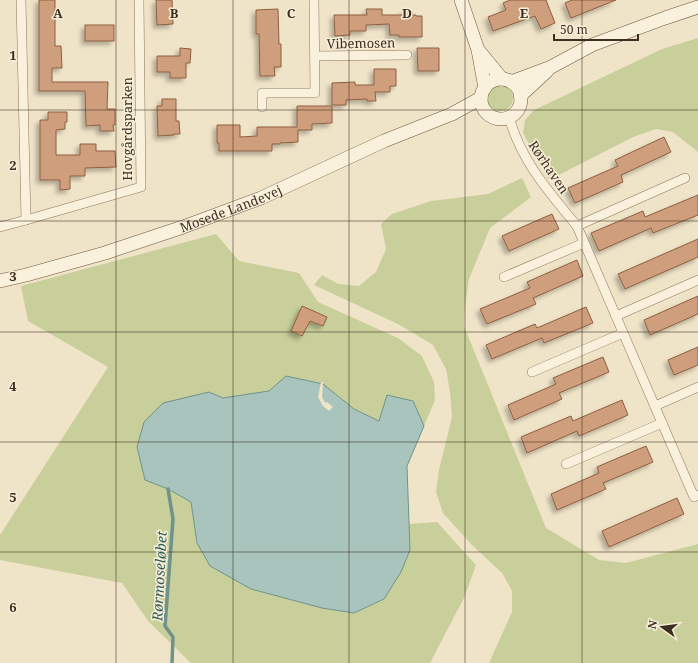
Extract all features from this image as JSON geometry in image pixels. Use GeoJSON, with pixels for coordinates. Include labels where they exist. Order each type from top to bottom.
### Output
{"type":"FeatureCollection","features":[{"type":"Feature","properties":{"kind":"main road"},"geometry":{"type":"LineString","coordinates":[[461,0],[478,50],[483,93],[482,104],[484,109],[492,117],[497,119],[509,117],[518,109],[520,103],[519,91],[516,86],[506,81],[478,50]]}},
{"type":"Feature","properties":{"kind":"main road"},"geometry":{"type":"LineString","coordinates":[[483,93],[492,82],[506,81],[551,67],[592,46],[698,7]]}},
{"type":"Feature","properties":{"kind":"main road"},"geometry":{"type":"LineString","coordinates":[[520,96],[551,67]]}},
{"type":"Feature","properties":{"kind":"main road","name":"Mosede Landevej"},"geometry":{"type":"LineString","coordinates":[[0,281],[105,253],[184,227],[261,198],[384,141],[452,114],[483,93]]}},
{"type":"Feature","properties":{"kind":"main road","name":"Mosede Landevej"},"geometry":{"type":"LineString","coordinates":[[452,114],[487,113]]}},
{"type":"Feature","properties":{"kind":"street"},"geometry":{"type":"LineString","coordinates":[[21,0],[26,220]]}},
{"type":"Feature","properties":{"kind":"street","name":"Hovgårdsparken"},"geometry":{"type":"LineString","coordinates":[[0,227],[141,187],[139,0]]}},
{"type":"Feature","properties":{"kind":"street","name":"Vibemosen"},"geometry":{"type":"LineString","coordinates":[[262,107],[262,93],[315,93],[314,0]]}},
{"type":"Feature","properties":{"kind":"street","name":"Vibemosen"},"geometry":{"type":"LineString","coordinates":[[315,56],[407,55]]}},
{"type":"Feature","properties":{"kind":"street","name":"Rørhaven"},"geometry":{"type":"LineString","coordinates":[[509,117],[513,132],[530,164],[548,191],[577,226],[694,497],[698,495]]}},
{"type":"Feature","properties":{"kind":"street"},"geometry":{"type":"LineString","coordinates":[[577,226],[685,178]]}},
{"type":"Feature","properties":{"kind":"street"},"geometry":{"type":"LineString","coordinates":[[504,277],[584,243]]}},
{"type":"Feature","properties":{"kind":"street"},"geometry":{"type":"LineString","coordinates":[[616,316],[698,280]]}},
{"type":"Feature","properties":{"kind":"street"},"geometry":{"type":"LineString","coordinates":[[532,372],[624,333]]}},
{"type":"Feature","properties":{"kind":"street"},"geometry":{"type":"LineString","coordinates":[[655,406],[698,387]]}},
{"type":"Feature","properties":{"kind":"street"},"geometry":{"type":"LineString","coordinates":[[566,464],[662,423]]}},
{"type":"Feature","properties":{"kind":"green space"},"geometry":{"type":"Polygon","coordinates":[[[698,38],[698,152],[673,132],[656,129],[633,137],[549,180],[523,133],[525,120],[534,110],[662,49],[698,38]]]}},
{"type":"Feature","properties":{"kind":"green space"},"geometry":{"type":"Polygon","coordinates":[[[500,85],[509,89],[513,98],[509,107],[500,111],[491,107],[487,98],[491,89],[500,85]]]}},
{"type":"Feature","properties":{"kind":"green space"},"geometry":{"type":"Polygon","coordinates":[[[522,178],[531,197],[490,228],[469,279],[464,326],[546,528],[599,560],[626,563],[698,544],[698,663],[489,663],[512,612],[512,591],[502,573],[471,544],[443,513],[436,492],[439,470],[452,417],[446,369],[433,345],[400,325],[314,285],[322,275],[338,284],[359,286],[376,272],[386,249],[381,224],[392,214],[431,201],[488,194],[522,178]]]}},
{"type":"Feature","properties":{"kind":"green space"},"geometry":{"type":"Polygon","coordinates":[[[216,234],[239,261],[299,273],[318,302],[398,338],[422,356],[434,382],[435,400],[424,426],[413,401],[380,421],[354,409],[323,384],[223,398],[209,392],[137,447],[145,479],[168,489],[191,502],[197,543],[251,589],[322,608],[354,613],[384,598],[401,572],[410,550],[409,524],[437,522],[476,565],[464,598],[430,663],[191,663],[148,621],[122,583],[0,560],[0,535],[108,367],[28,321],[21,286],[216,234]]]}},
{"type":"Feature","properties":{"kind":"water"},"geometry":{"type":"Polygon","coordinates":[[[286,376],[323,384],[354,409],[379,421],[387,395],[413,401],[424,426],[407,466],[410,550],[401,572],[384,599],[354,613],[322,608],[251,589],[210,566],[197,543],[191,502],[168,489],[145,480],[137,447],[144,422],[163,403],[209,392],[223,398],[269,391],[286,376]]]}},
{"type":"Feature","properties":{"kind":"pier"},"geometry":{"type":"Polygon","coordinates":[[[321,382],[323,382],[322,397],[325,403],[327,402],[333,407],[329,411],[323,406],[318,397],[321,382]]]}},
{"type":"Feature","properties":{"kind":"building"},"geometry":{"type":"Polygon","coordinates":[[[39,0],[55,0],[55,46],[61,46],[62,68],[52,68],[52,82],[108,82],[107,109],[115,109],[115,125],[113,125],[114,131],[100,131],[100,125],[86,126],[85,91],[39,91],[39,0]]]}},
{"type":"Feature","properties":{"kind":"building"},"geometry":{"type":"Polygon","coordinates":[[[156,0],[172,0],[173,24],[157,25],[156,0]]]}},
{"type":"Feature","properties":{"kind":"building"},"geometry":{"type":"Polygon","coordinates":[[[510,0],[546,0],[555,23],[541,29],[535,16],[493,31],[488,17],[506,10],[503,3],[510,0]]]}},
{"type":"Feature","properties":{"kind":"building"},"geometry":{"type":"Polygon","coordinates":[[[572,0],[616,0],[571,18],[565,3],[572,0]]]}},
{"type":"Feature","properties":{"kind":"building"},"geometry":{"type":"Polygon","coordinates":[[[278,9],[281,67],[274,67],[275,76],[260,76],[259,34],[256,34],[256,10],[278,9]]]}},
{"type":"Feature","properties":{"kind":"building"},"geometry":{"type":"Polygon","coordinates":[[[366,9],[382,9],[382,15],[403,15],[403,11],[412,11],[412,15],[422,16],[422,37],[399,37],[399,35],[390,35],[389,24],[366,25],[366,31],[350,31],[350,35],[335,36],[334,15],[367,15],[366,9]]]}},
{"type":"Feature","properties":{"kind":"building"},"geometry":{"type":"Polygon","coordinates":[[[85,25],[114,25],[114,41],[85,41],[85,25]]]}},
{"type":"Feature","properties":{"kind":"building"},"geometry":{"type":"Polygon","coordinates":[[[180,48],[191,49],[190,63],[186,63],[186,78],[170,78],[170,72],[157,72],[157,56],[180,56],[180,48]]]}},
{"type":"Feature","properties":{"kind":"building"},"geometry":{"type":"Polygon","coordinates":[[[417,48],[439,48],[439,71],[418,71],[417,48]]]}},
{"type":"Feature","properties":{"kind":"building"},"geometry":{"type":"Polygon","coordinates":[[[374,69],[396,69],[396,86],[390,86],[390,92],[375,92],[376,101],[367,101],[367,99],[346,100],[346,105],[332,105],[332,83],[355,82],[355,85],[374,85],[374,69]]]}},
{"type":"Feature","properties":{"kind":"building"},"geometry":{"type":"Polygon","coordinates":[[[162,99],[176,99],[176,121],[179,121],[180,134],[158,136],[157,106],[162,106],[162,99]]]}},
{"type":"Feature","properties":{"kind":"building"},"geometry":{"type":"Polygon","coordinates":[[[297,106],[332,106],[332,123],[312,124],[312,130],[298,130],[298,142],[272,144],[272,151],[219,151],[219,143],[217,143],[217,125],[240,125],[240,137],[257,136],[257,127],[297,127],[297,106]]]}},
{"type":"Feature","properties":{"kind":"building"},"geometry":{"type":"Polygon","coordinates":[[[48,112],[67,112],[65,129],[56,130],[56,155],[80,155],[80,144],[96,144],[96,151],[115,151],[116,167],[85,168],[85,176],[70,176],[70,189],[60,190],[60,180],[40,180],[40,120],[48,120],[48,112]]]}},
{"type":"Feature","properties":{"kind":"building"},"geometry":{"type":"Polygon","coordinates":[[[664,137],[671,152],[621,175],[623,182],[575,203],[568,188],[618,166],[615,160],[664,137]]]}},
{"type":"Feature","properties":{"kind":"building"},"geometry":{"type":"Polygon","coordinates":[[[698,195],[698,215],[653,233],[651,228],[599,251],[591,233],[643,211],[645,217],[698,195]]]}},
{"type":"Feature","properties":{"kind":"building"},"geometry":{"type":"Polygon","coordinates":[[[552,214],[559,229],[509,251],[502,236],[552,214]]]}},
{"type":"Feature","properties":{"kind":"building"},"geometry":{"type":"Polygon","coordinates":[[[698,239],[698,257],[625,289],[618,274],[698,239]]]}},
{"type":"Feature","properties":{"kind":"building"},"geometry":{"type":"Polygon","coordinates":[[[577,260],[583,276],[533,298],[536,304],[487,324],[480,309],[530,288],[527,282],[577,260]]]}},
{"type":"Feature","properties":{"kind":"building"},"geometry":{"type":"Polygon","coordinates":[[[698,296],[698,314],[650,335],[644,320],[698,296]]]}},
{"type":"Feature","properties":{"kind":"building"},"geometry":{"type":"Polygon","coordinates":[[[302,306],[327,317],[323,326],[310,321],[302,336],[291,331],[302,306]]]}},
{"type":"Feature","properties":{"kind":"building"},"geometry":{"type":"Polygon","coordinates":[[[586,307],[593,323],[544,343],[542,338],[492,359],[486,345],[535,324],[537,328],[586,307]]]}},
{"type":"Feature","properties":{"kind":"building"},"geometry":{"type":"Polygon","coordinates":[[[698,347],[698,365],[674,375],[668,360],[698,347]]]}},
{"type":"Feature","properties":{"kind":"building"},"geometry":{"type":"Polygon","coordinates":[[[603,357],[609,372],[559,393],[562,399],[514,420],[508,405],[556,384],[553,378],[603,357]]]}},
{"type":"Feature","properties":{"kind":"building"},"geometry":{"type":"Polygon","coordinates":[[[622,400],[628,415],[579,436],[577,431],[527,453],[521,437],[571,416],[573,421],[622,400]]]}},
{"type":"Feature","properties":{"kind":"building"},"geometry":{"type":"Polygon","coordinates":[[[646,446],[653,462],[603,483],[606,489],[557,510],[551,494],[599,473],[597,467],[646,446]]]}},
{"type":"Feature","properties":{"kind":"building"},"geometry":{"type":"Polygon","coordinates":[[[677,498],[684,514],[609,547],[602,531],[677,498]]]}},
{"type":"Feature","properties":{"kind":"waterway","name":"Rørmoseløbet"},"geometry":{"type":"LineString","coordinates":[[168,489],[173,519],[165,626],[173,637],[172,663]]}}]}
